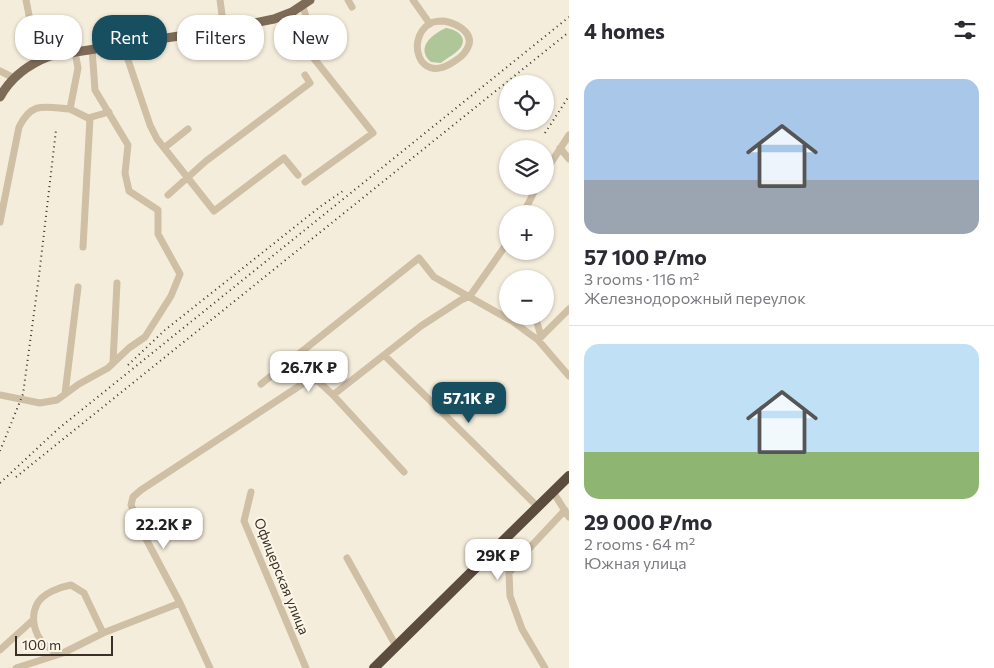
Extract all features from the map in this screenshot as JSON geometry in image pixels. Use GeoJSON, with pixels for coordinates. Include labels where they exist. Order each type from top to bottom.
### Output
{"type":"FeatureCollection","features":[{"type":"Feature","properties":{"kind":"highway"},"geometry":{"type":"LineString","coordinates":[[374,668],[569,476]]}},
{"type":"Feature","properties":{"kind":"main road"},"geometry":{"type":"LineString","coordinates":[[264,21],[292,12],[306,3]]}},
{"type":"Feature","properties":{"kind":"main road"},"geometry":{"type":"LineString","coordinates":[[82,51],[92,49]]}},
{"type":"Feature","properties":{"kind":"main road"},"geometry":{"type":"LineString","coordinates":[[0,97],[24,68],[38,60]]}},
{"type":"Feature","properties":{"kind":"street"},"geometry":{"type":"LineString","coordinates":[[26,0],[29,15]]}},
{"type":"Feature","properties":{"kind":"street"},"geometry":{"type":"LineString","coordinates":[[220,0],[222,15]]}},
{"type":"Feature","properties":{"kind":"street"},"geometry":{"type":"LineString","coordinates":[[348,0],[352,7]]}},
{"type":"Feature","properties":{"kind":"street"},"geometry":{"type":"LineString","coordinates":[[413,0],[430,24]]}},
{"type":"Feature","properties":{"kind":"street"},"geometry":{"type":"LineString","coordinates":[[305,182],[373,133],[304,46],[302,42],[308,28],[306,3]]}},
{"type":"Feature","properties":{"kind":"street"},"geometry":{"type":"LineString","coordinates":[[444,21],[458,24],[464,29],[468,37],[469,45],[465,53],[439,70],[425,66],[418,53],[418,42],[421,34],[430,24],[444,21]]}},
{"type":"Feature","properties":{"kind":"street"},"geometry":{"type":"LineString","coordinates":[[70,109],[78,68],[76,60]]}},
{"type":"Feature","properties":{"kind":"street"},"geometry":{"type":"LineString","coordinates":[[0,395],[40,403],[57,400],[79,384],[108,368],[129,348],[145,337],[171,296],[180,274],[158,234],[158,210],[130,191],[125,173],[128,145],[95,90],[93,60]]}},
{"type":"Feature","properties":{"kind":"street"},"geometry":{"type":"LineString","coordinates":[[128,60],[150,125],[157,139],[188,176],[214,212],[284,158],[298,175]]}},
{"type":"Feature","properties":{"kind":"street"},"geometry":{"type":"LineString","coordinates":[[0,71],[14,78]]}},
{"type":"Feature","properties":{"kind":"street"},"geometry":{"type":"LineString","coordinates":[[168,195],[206,161],[310,84],[305,75]]}},
{"type":"Feature","properties":{"kind":"street"},"geometry":{"type":"LineString","coordinates":[[0,222],[19,127],[25,114],[39,106],[70,109],[88,118],[108,112]]}},
{"type":"Feature","properties":{"kind":"street"},"geometry":{"type":"LineString","coordinates":[[83,247],[90,118]]}},
{"type":"Feature","properties":{"kind":"street"},"geometry":{"type":"LineString","coordinates":[[164,148],[188,129]]}},
{"type":"Feature","properties":{"kind":"street"},"geometry":{"type":"LineString","coordinates":[[554,158],[569,135]]}},
{"type":"Feature","properties":{"kind":"street"},"geometry":{"type":"LineString","coordinates":[[560,148],[569,159]]}},
{"type":"Feature","properties":{"kind":"street"},"geometry":{"type":"LineString","coordinates":[[334,396],[421,326],[470,296],[499,255]]}},
{"type":"Feature","properties":{"kind":"street"},"geometry":{"type":"LineString","coordinates":[[262,384],[419,258],[434,277],[540,338],[569,376]]}},
{"type":"Feature","properties":{"kind":"street"},"geometry":{"type":"LineString","coordinates":[[113,362],[117,283]]}},
{"type":"Feature","properties":{"kind":"street"},"geometry":{"type":"LineString","coordinates":[[65,394],[78,287]]}},
{"type":"Feature","properties":{"kind":"street"},"geometry":{"type":"LineString","coordinates":[[540,338],[569,309]]}},
{"type":"Feature","properties":{"kind":"street"},"geometry":{"type":"LineString","coordinates":[[537,325],[540,338]]}},
{"type":"Feature","properties":{"kind":"street"},"geometry":{"type":"LineString","coordinates":[[385,356],[538,507]]}},
{"type":"Feature","properties":{"kind":"street"},"geometry":{"type":"LineString","coordinates":[[210,668],[180,603],[144,537],[131,505],[133,497],[307,380],[318,381],[334,396],[404,472]]}},
{"type":"Feature","properties":{"kind":"street","name":"Офицерская улица"},"geometry":{"type":"LineString","coordinates":[[251,492],[244,521],[306,668]]}},
{"type":"Feature","properties":{"kind":"street"},"geometry":{"type":"LineString","coordinates":[[553,492],[569,517]]}},
{"type":"Feature","properties":{"kind":"street"},"geometry":{"type":"LineString","coordinates":[[542,667],[522,629],[510,596],[509,573],[564,510]]}},
{"type":"Feature","properties":{"kind":"street"},"geometry":{"type":"LineString","coordinates":[[347,558],[396,646]]}},
{"type":"Feature","properties":{"kind":"street"},"geometry":{"type":"LineString","coordinates":[[0,650],[32,620],[38,603],[56,588],[71,585],[84,593],[103,633]]}},
{"type":"Feature","properties":{"kind":"street"},"geometry":{"type":"LineString","coordinates":[[16,668],[63,653],[103,633],[180,603]]}},
{"type":"Feature","properties":{"kind":"street"},"geometry":{"type":"LineString","coordinates":[[32,620],[37,635],[50,649],[63,653]]}},
{"type":"Feature","properties":{"kind":"green space"},"geometry":{"type":"Polygon","coordinates":[[[446,28],[460,34],[463,43],[461,47],[441,63],[431,62],[426,57],[425,52],[427,42],[446,28]]]}},
{"type":"Feature","properties":{"kind":"railway"},"geometry":{"type":"LineString","coordinates":[[0,483],[58,429],[569,17]]}},
{"type":"Feature","properties":{"kind":"railway"},"geometry":{"type":"LineString","coordinates":[[16,477],[569,32]]}},
{"type":"Feature","properties":{"kind":"railway"},"geometry":{"type":"LineString","coordinates":[[545,133],[569,96]]}},
{"type":"Feature","properties":{"kind":"railway"},"geometry":{"type":"LineString","coordinates":[[0,451],[23,394],[56,130]]}},
{"type":"Feature","properties":{"kind":"railway"},"geometry":{"type":"LineString","coordinates":[[128,365],[165,330],[321,206],[343,191]]}}]}
